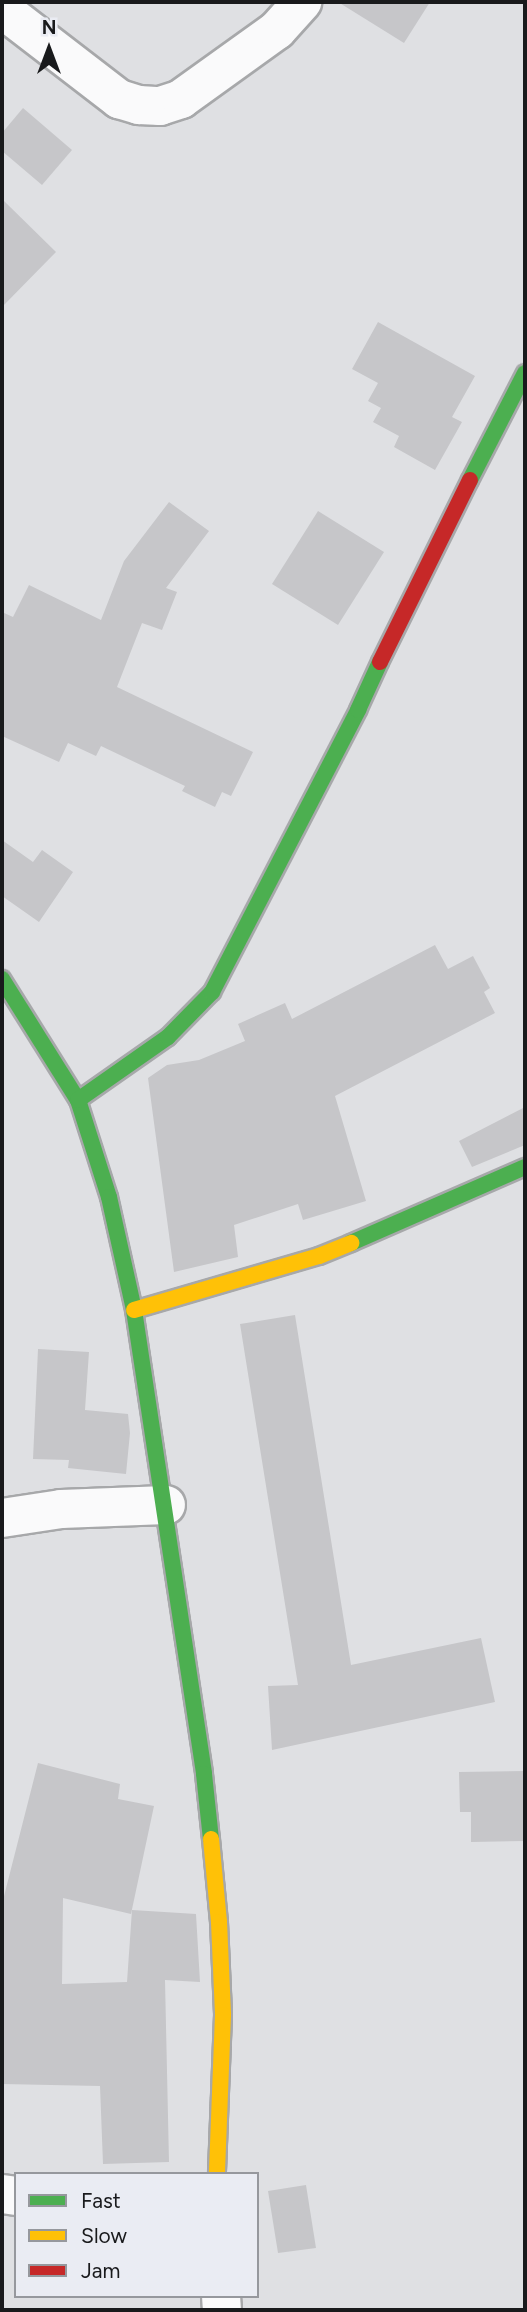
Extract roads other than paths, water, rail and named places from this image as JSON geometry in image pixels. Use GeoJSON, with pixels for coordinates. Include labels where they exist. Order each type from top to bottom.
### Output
{"type":"FeatureCollection","features":[{"type":"Feature","properties":{"kind":"street"},"geometry":{"type":"LineString","coordinates":[[2,9],[119,99],[139,105],[160,106],[181,99],[277,30],[302,2]]}},
{"type":"Feature","properties":{"kind":"street"},"geometry":{"type":"LineString","coordinates":[[79,1100],[168,1037],[212,992],[267,880],[358,710],[404,608],[525,373]]}},
{"type":"Feature","properties":{"kind":"street"},"geometry":{"type":"LineString","coordinates":[[2,979],[79,1100],[108,1197],[134,1310],[166,1505],[204,1774],[219,1922],[223,2015],[217,2172]]}},
{"type":"Feature","properties":{"kind":"street"},"geometry":{"type":"LineString","coordinates":[[134,1310],[319,1256],[418,1216],[525,1167]]}},
{"type":"Feature","properties":{"kind":"street"},"geometry":{"type":"LineString","coordinates":[[2,1518],[61,1510],[166,1505]]}}]}
